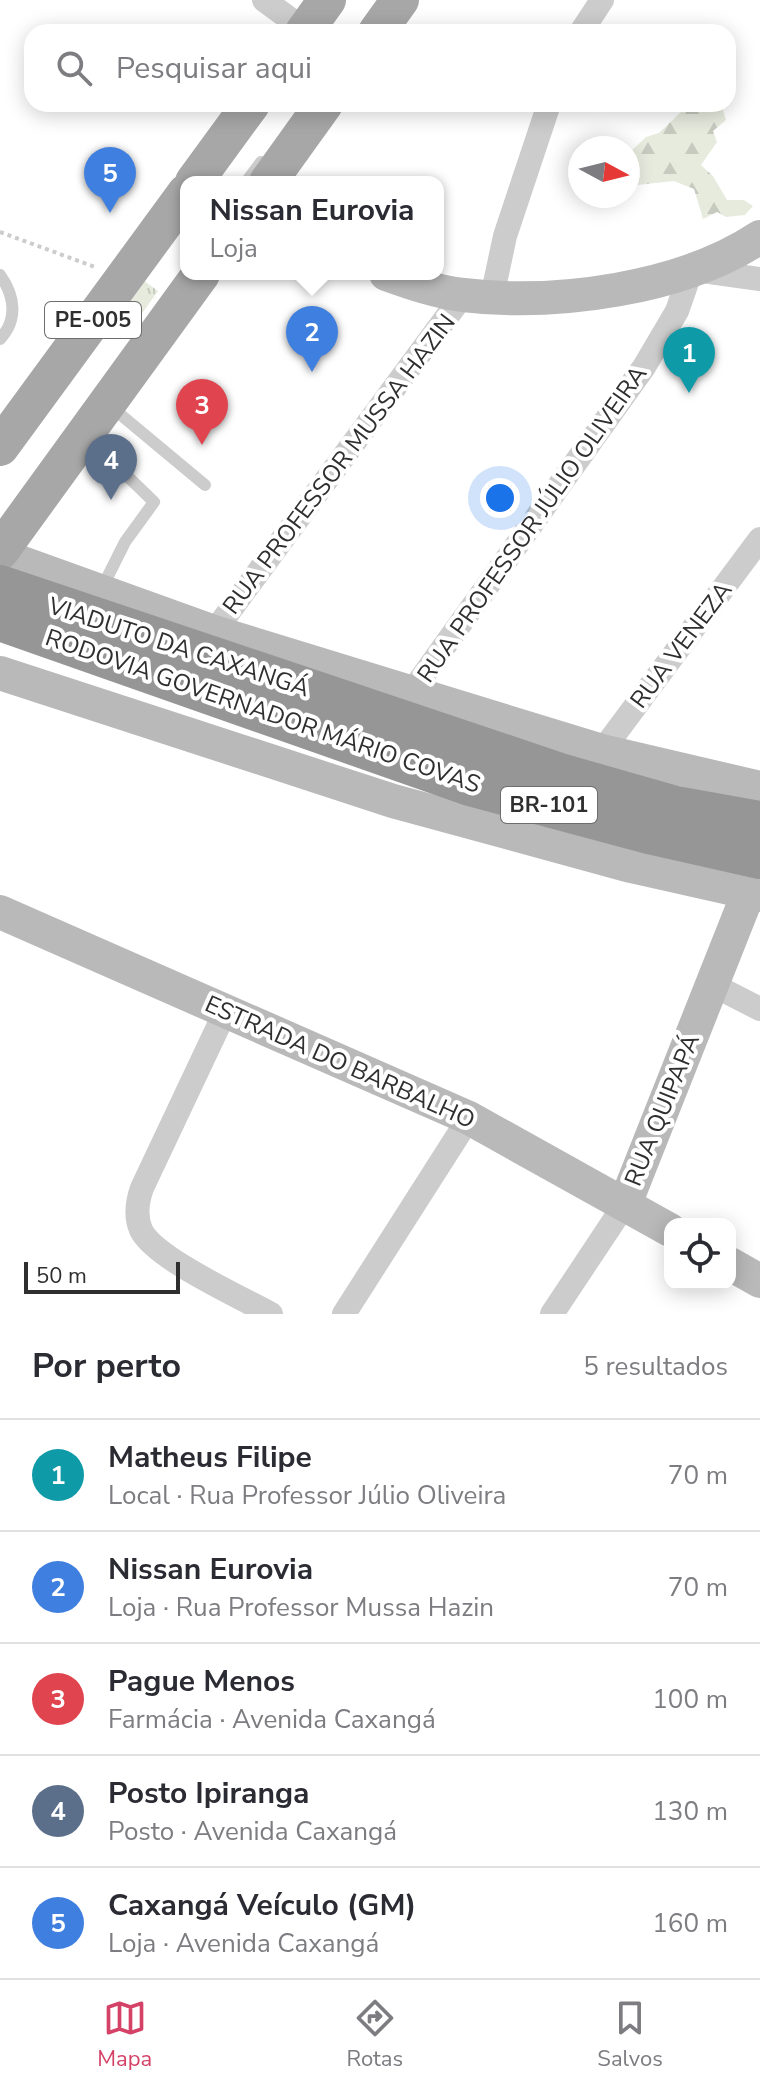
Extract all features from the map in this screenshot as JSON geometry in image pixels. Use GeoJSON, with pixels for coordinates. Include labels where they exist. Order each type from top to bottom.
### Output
{"type":"FeatureCollection","features":[{"type":"Feature","properties":{"kind":"highway","name":"VIADUTO DA CAXANGÁ"},"geometry":{"type":"LineString","coordinates":[[0,587],[350,722]]}},
{"type":"Feature","properties":{"kind":"highway","name":"RODOVIA GOVERNADOR MÁRIO COVAS"},"geometry":{"type":"LineString","coordinates":[[0,619],[350,722],[661,804],[760,823]]}},
{"type":"Feature","properties":{"kind":"highway","name":"RODOVIA GOVERNADOR MÁRIO COVAS"},"geometry":{"type":"LineString","coordinates":[[350,722],[470,784],[649,832],[756,882]]}},
{"type":"Feature","properties":{"kind":"main road"},"geometry":{"type":"LineString","coordinates":[[314,24],[327,0]]}},
{"type":"Feature","properties":{"kind":"main road"},"geometry":{"type":"LineString","coordinates":[[383,24],[400,0]]}},
{"type":"Feature","properties":{"kind":"main road"},"geometry":{"type":"LineString","coordinates":[[198,176],[245,112]]}},
{"type":"Feature","properties":{"kind":"main road"},"geometry":{"type":"LineString","coordinates":[[268,167],[317,112]]}},
{"type":"Feature","properties":{"kind":"main road","name":"PE-005"},"geometry":{"type":"LineString","coordinates":[[4,453],[180,202]]}},
{"type":"Feature","properties":{"kind":"main road"},"geometry":{"type":"LineString","coordinates":[[411,280],[478,296],[569,296],[693,271],[734,254],[760,237]]}},
{"type":"Feature","properties":{"kind":"main road","name":"PE-005"},"geometry":{"type":"LineString","coordinates":[[0,553],[197,280]]}},
{"type":"Feature","properties":{"kind":"main road"},"geometry":{"type":"LineString","coordinates":[[0,553],[214,632],[413,690],[602,751],[760,788]]}},
{"type":"Feature","properties":{"kind":"main road"},"geometry":{"type":"LineString","coordinates":[[42,684],[27,669],[19,649],[23,618],[42,593],[61,584],[92,587]]}},
{"type":"Feature","properties":{"kind":"main road"},"geometry":{"type":"LineString","coordinates":[[0,673],[42,684],[393,801],[756,882]]}},
{"type":"Feature","properties":{"kind":"main road","name":"RUA QUIPAPÁ"},"geometry":{"type":"LineString","coordinates":[[625,1204],[756,882]]}},
{"type":"Feature","properties":{"kind":"main road","name":"ESTRADA DO BARBALHO"},"geometry":{"type":"LineString","coordinates":[[0,912],[184,1001],[226,1010],[469,1118],[664,1227]]}},
{"type":"Feature","properties":{"kind":"main road"},"geometry":{"type":"LineString","coordinates":[[736,1267],[760,1281]]}},
{"type":"Feature","properties":{"kind":"street"},"geometry":{"type":"LineString","coordinates":[[264,0],[300,24]]}},
{"type":"Feature","properties":{"kind":"street"},"geometry":{"type":"LineString","coordinates":[[586,24],[602,0]]}},
{"type":"Feature","properties":{"kind":"street","name":"RUA PROFESSOR MUSSA HAZIN"},"geometry":{"type":"LineString","coordinates":[[214,632],[478,296],[505,236],[546,112]]}},
{"type":"Feature","properties":{"kind":"street"},"geometry":{"type":"LineString","coordinates":[[693,271],[760,279]]}},
{"type":"Feature","properties":{"kind":"street","name":"RUA PROFESSOR JÚLIO OLIVEIRA"},"geometry":{"type":"LineString","coordinates":[[413,690],[644,367],[677,311],[693,271]]}},
{"type":"Feature","properties":{"kind":"street","name":"RUA VENEZA"},"geometry":{"type":"LineString","coordinates":[[602,751],[760,539]]}},
{"type":"Feature","properties":{"kind":"street"},"geometry":{"type":"LineString","coordinates":[[713,985],[760,1009]]}},
{"type":"Feature","properties":{"kind":"street"},"geometry":{"type":"LineString","coordinates":[[226,1010],[142,1188],[137,1217],[142,1231],[159,1252],[271,1314]]}},
{"type":"Feature","properties":{"kind":"street"},"geometry":{"type":"LineString","coordinates":[[344,1314],[469,1118]]}},
{"type":"Feature","properties":{"kind":"street","name":"RUA QUIPAPÁ"},"geometry":{"type":"LineString","coordinates":[[552,1314],[625,1204]]}},
{"type":"Feature","properties":{"kind":"lane"},"geometry":{"type":"LineString","coordinates":[[318,24],[344,0]]}},
{"type":"Feature","properties":{"kind":"lane"},"geometry":{"type":"LineString","coordinates":[[214,176],[261,112]]}},
{"type":"Feature","properties":{"kind":"lane"},"geometry":{"type":"LineString","coordinates":[[4,453],[180,222]]}},
{"type":"Feature","properties":{"kind":"lane"},"geometry":{"type":"LineString","coordinates":[[0,275],[11,295],[13,309],[11,323],[0,339]]}},
{"type":"Feature","properties":{"kind":"lane"},"geometry":{"type":"LineString","coordinates":[[107,403],[205,485]]}},
{"type":"Feature","properties":{"kind":"lane"},"geometry":{"type":"LineString","coordinates":[[78,442],[122,471],[154,502],[92,587]]}},
{"type":"Feature","properties":{"kind":"path"},"geometry":{"type":"LineString","coordinates":[[0,232],[105,271]]}},
{"type":"Feature","properties":{"kind":"green space"},"geometry":{"type":"Polygon","coordinates":[[[681,112],[724,112],[726,120],[713,131],[717,142],[701,165],[713,176],[727,200],[744,200],[753,206],[745,215],[726,217],[717,212],[703,219],[694,189],[674,181],[640,185],[640,143],[659,133],[681,112]]]}},
{"type":"Feature","properties":{"kind":"green space"},"geometry":{"type":"Polygon","coordinates":[[[143,280],[158,291],[136,322],[121,311],[143,280]]]}},
{"type":"Feature","properties":{"kind":"place","name":"Caxangá Veículo (GM)"},"geometry":{"type":"Point","coordinates":[110,213]}},
{"type":"Feature","properties":{"kind":"place","name":"Nissan Eurovia"},"geometry":{"type":"Point","coordinates":[312,372]}},
{"type":"Feature","properties":{"kind":"place","name":"Matheus Filipe"},"geometry":{"type":"Point","coordinates":[689,393]}},
{"type":"Feature","properties":{"kind":"place","name":"Pague Menos"},"geometry":{"type":"Point","coordinates":[202,445]}},
{"type":"Feature","properties":{"kind":"place","name":"Posto Ipiranga"},"geometry":{"type":"Point","coordinates":[111,500]}}]}
